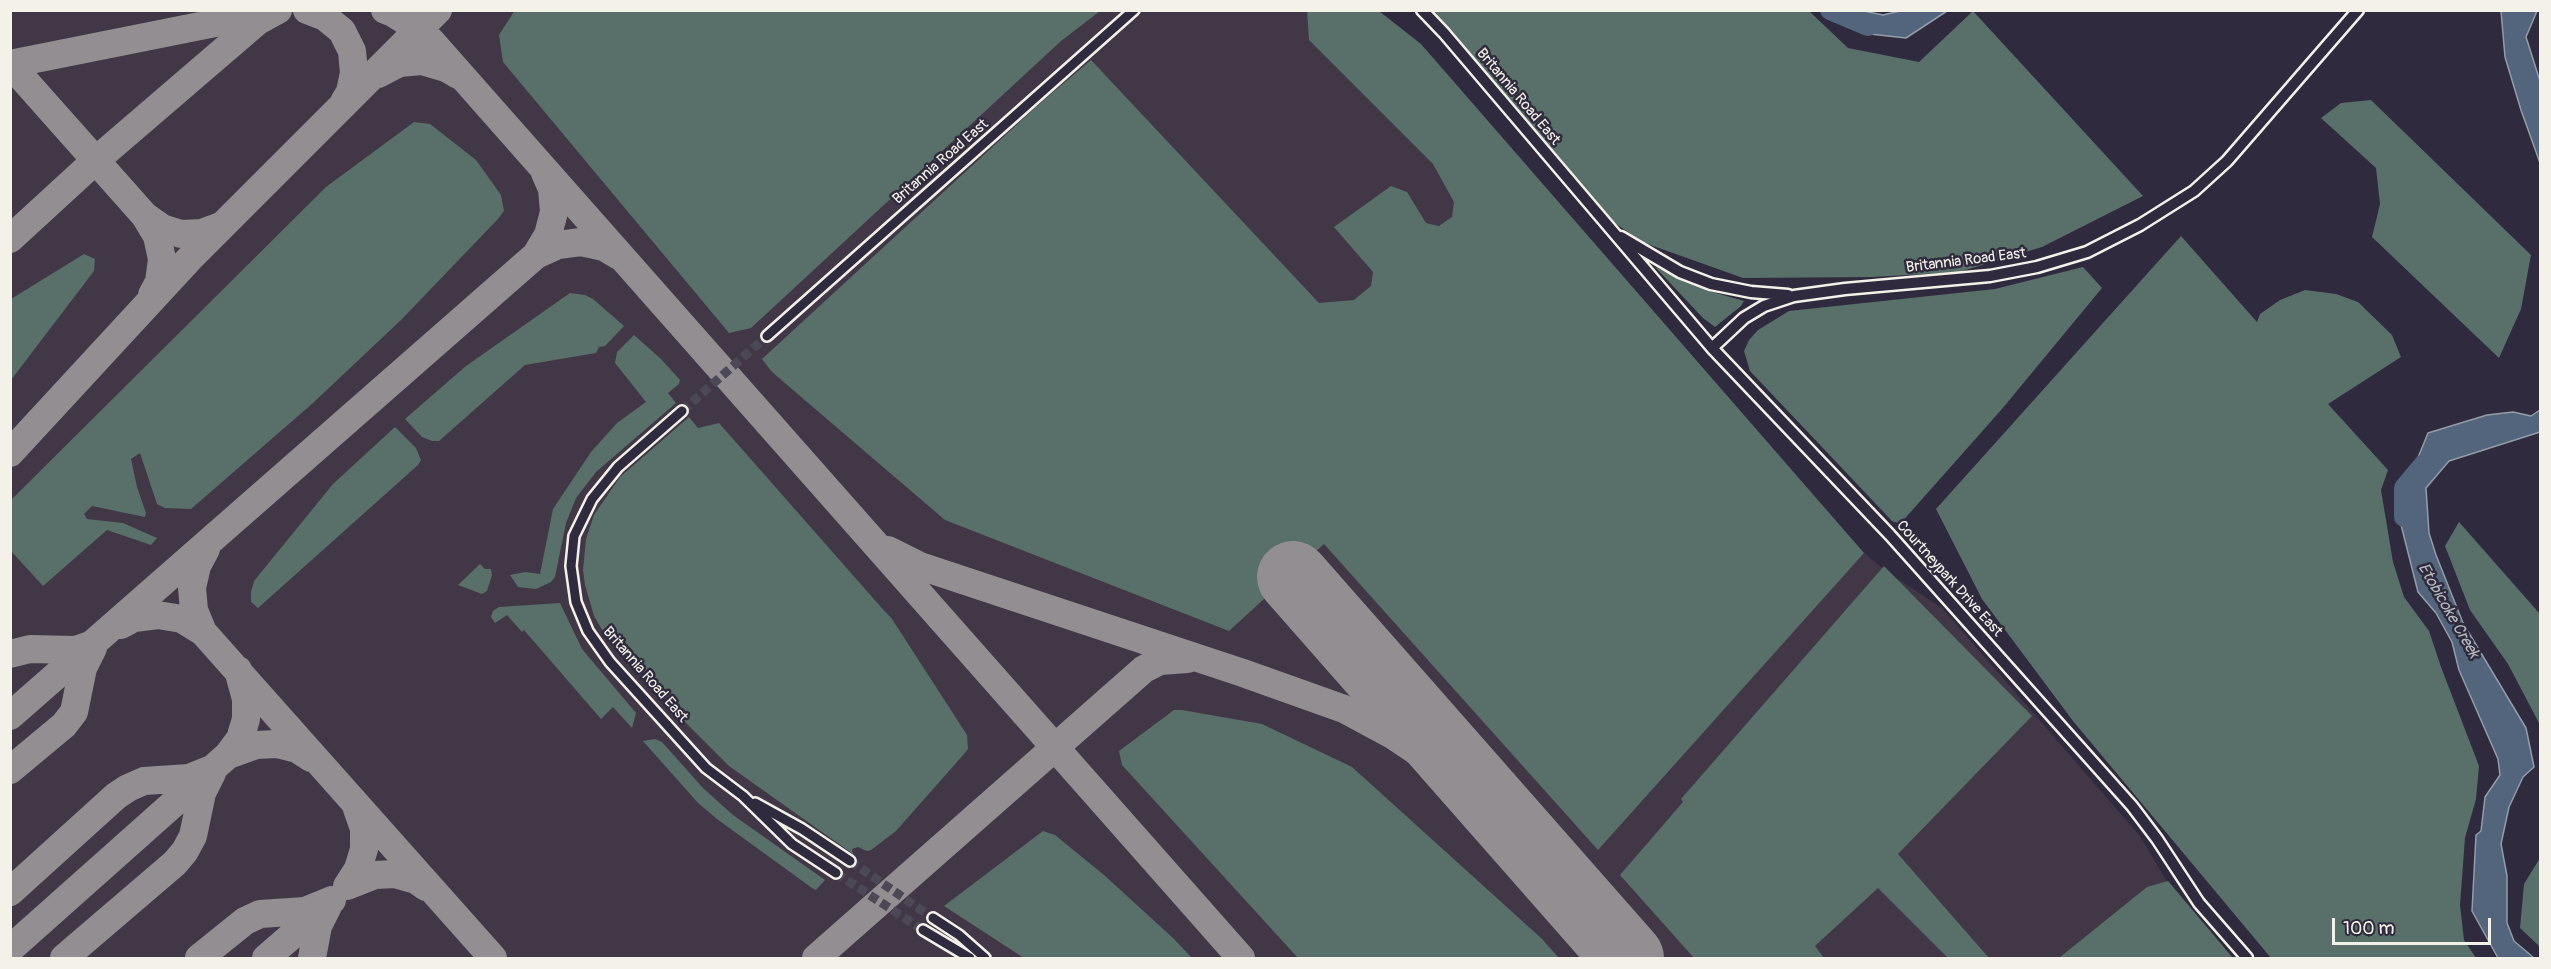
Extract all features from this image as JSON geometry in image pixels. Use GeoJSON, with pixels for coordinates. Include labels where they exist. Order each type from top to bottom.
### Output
{"type":"FeatureCollection","features":[{"type":"Feature","properties":{"kind":"street","name":"Britannia Road East"},"geometry":{"type":"LineString","coordinates":[[767,336],[1134,10]]}},
{"type":"Feature","properties":{"kind":"street","name":"Britannia Road East"},"geometry":{"type":"LineString","coordinates":[[1422,10],[1613,232]]}},
{"type":"Feature","properties":{"kind":"street","name":"Britannia Road East"},"geometry":{"type":"LineString","coordinates":[[1712,348],[1744,318],[1764,306],[1794,296],[1990,276],[2037,267],[2087,252],[2140,225],[2194,191],[2227,161],[2358,10]]}},
{"type":"Feature","properties":{"kind":"street"},"geometry":{"type":"LineString","coordinates":[[1613,232],[1680,272],[1711,284],[1751,292],[1794,296]]}},
{"type":"Feature","properties":{"kind":"street","name":"Courtneypark Drive East"},"geometry":{"type":"LineString","coordinates":[[1613,232],[1712,348],[1890,535],[2132,806],[2157,839],[2199,903],[2247,958]]}},
{"type":"Feature","properties":{"kind":"street","name":"Britannia Road East"},"geometry":{"type":"LineString","coordinates":[[682,411],[618,467],[592,499],[574,536],[571,566],[576,602],[588,631],[610,662],[706,768],[743,796],[792,844],[836,873]]}},
{"type":"Feature","properties":{"kind":"street","name":"Britannia Road East"},"geometry":{"type":"LineString","coordinates":[[743,796],[802,829],[850,861]]}},
{"type":"Feature","properties":{"kind":"street"},"geometry":{"type":"LineString","coordinates":[[933,918],[959,935],[985,958]]}},
{"type":"Feature","properties":{"kind":"street"},"geometry":{"type":"LineString","coordinates":[[923,930],[969,958]]}},
{"type":"Feature","properties":{"kind":"shaded area"},"geometry":{"type":"Polygon","coordinates":[[[10,11],[1377,11],[1850,541],[1887,572],[1942,608],[2140,836],[2177,899],[2230,958],[11,958],[10,11]]]}},
{"type":"Feature","properties":{"kind":"green space"},"geometry":{"type":"Polygon","coordinates":[[[515,10],[1100,11],[1061,41],[751,328],[729,333],[503,62],[499,35],[515,10]]]}},
{"type":"Feature","properties":{"kind":"green space"},"geometry":{"type":"Polygon","coordinates":[[[1307,11],[1379,11],[1421,44],[1864,553],[1598,850],[1324,544],[1229,631],[945,520],[772,372],[762,359],[1037,106],[1091,60],[1319,303],[1354,300],[1371,286],[1373,272],[1334,227],[1391,186],[1407,192],[1426,223],[1439,226],[1452,217],[1454,202],[1433,164],[1309,40],[1307,11]]]}},
{"type":"Feature","properties":{"kind":"green space"},"geometry":{"type":"Polygon","coordinates":[[[1423,11],[1809,11],[1848,48],[1919,62],[1973,11],[2143,196],[2042,247],[1959,272],[1873,277],[1743,278],[1642,242],[1588,204],[1423,11]]]}},
{"type":"Feature","properties":{"kind":"green space"},"geometry":{"type":"Polygon","coordinates":[[[2371,100],[2531,255],[2521,309],[2499,358],[2372,237],[2380,204],[2376,168],[2321,118],[2341,103],[2371,100]]]}},
{"type":"Feature","properties":{"kind":"green space"},"geometry":{"type":"Polygon","coordinates":[[[414,122],[430,124],[476,160],[501,195],[504,211],[497,220],[401,320],[313,403],[191,509],[165,508],[157,504],[140,453],[131,459],[146,513],[145,517],[92,506],[84,514],[87,519],[123,523],[157,538],[151,545],[107,530],[43,586],[11,551],[11,500],[326,187],[414,122]]]}},
{"type":"Feature","properties":{"kind":"green space"},"geometry":{"type":"Polygon","coordinates":[[[2181,236],[2257,322],[2260,314],[2280,300],[2305,290],[2336,294],[2358,302],[2392,335],[2401,357],[2328,404],[2388,470],[2381,490],[2393,562],[2404,597],[2429,631],[2479,766],[2476,799],[2465,838],[2460,905],[2464,940],[2476,958],[2271,958],[2073,721],[1982,599],[1936,509],[2181,236]]]}},
{"type":"Feature","properties":{"kind":"green space"},"geometry":{"type":"Polygon","coordinates":[[[84,254],[95,259],[94,271],[11,380],[11,299],[84,254]]]}},
{"type":"Feature","properties":{"kind":"green space"},"geometry":{"type":"Polygon","coordinates":[[[1655,267],[1709,291],[1744,301],[1715,327],[1703,318],[1655,267]]]}},
{"type":"Feature","properties":{"kind":"green space"},"geometry":{"type":"Polygon","coordinates":[[[2083,267],[2102,288],[2002,409],[1900,524],[1892,521],[1750,371],[1744,351],[1749,340],[1758,330],[1789,311],[1995,289],[2083,267]]]}},
{"type":"Feature","properties":{"kind":"green space"},"geometry":{"type":"Polygon","coordinates":[[[570,293],[585,295],[593,299],[624,326],[605,346],[599,347],[596,353],[525,365],[439,441],[422,437],[405,419],[466,366],[570,293]]]}},
{"type":"Feature","properties":{"kind":"green space"},"geometry":{"type":"Polygon","coordinates":[[[634,335],[680,380],[679,384],[668,393],[676,403],[596,472],[576,498],[566,523],[555,577],[551,582],[536,589],[518,587],[510,575],[525,572],[540,574],[553,509],[591,452],[617,423],[646,402],[615,363],[617,352],[634,335]]]}},
{"type":"Feature","properties":{"kind":"green space"},"geometry":{"type":"Polygon","coordinates":[[[689,417],[698,428],[719,423],[892,619],[967,735],[968,749],[964,754],[896,831],[871,850],[867,851],[858,847],[852,849],[853,854],[729,766],[684,721],[621,649],[618,651],[594,616],[583,570],[586,539],[594,515],[620,477],[689,417]]]}},
{"type":"Feature","properties":{"kind":"green space"},"geometry":{"type":"Polygon","coordinates":[[[395,427],[416,448],[421,460],[418,465],[258,608],[251,602],[254,581],[333,484],[395,427]]]}},
{"type":"Feature","properties":{"kind":"green space"},"geometry":{"type":"Polygon","coordinates":[[[2459,522],[2540,614],[2540,725],[2508,664],[2470,610],[2445,546],[2459,522]]]}},
{"type":"Feature","properties":{"kind":"green space"},"geometry":{"type":"Polygon","coordinates":[[[480,564],[485,569],[491,569],[492,575],[487,591],[482,594],[458,585],[480,564]]]}},
{"type":"Feature","properties":{"kind":"green space"},"geometry":{"type":"Polygon","coordinates":[[[1884,566],[2032,716],[1898,854],[1989,958],[1948,958],[1878,888],[1815,946],[1824,958],[1694,958],[1620,875],[1683,802],[1681,799],[1884,566]]]}},
{"type":"Feature","properties":{"kind":"green space"},"geometry":{"type":"Polygon","coordinates":[[[560,603],[582,649],[636,713],[632,728],[613,707],[601,719],[524,630],[522,632],[507,615],[495,623],[491,617],[493,611],[499,607],[560,603]]]}},
{"type":"Feature","properties":{"kind":"green space"},"geometry":{"type":"Polygon","coordinates":[[[1174,710],[1262,724],[1352,767],[1541,938],[1559,958],[1298,958],[1122,765],[1119,751],[1174,710]]]}},
{"type":"Feature","properties":{"kind":"green space"},"geometry":{"type":"Polygon","coordinates":[[[655,739],[662,742],[703,788],[733,815],[825,880],[816,890],[812,888],[717,819],[698,803],[643,741],[655,739]]]}},
{"type":"Feature","properties":{"kind":"green space"},"geometry":{"type":"Polygon","coordinates":[[[1043,831],[1055,835],[1104,875],[1192,958],[1024,958],[944,906],[1043,831]]]}},
{"type":"Feature","properties":{"kind":"green space"},"geometry":{"type":"Polygon","coordinates":[[[2540,858],[2540,947],[2520,928],[2524,884],[2540,858]]]}},
{"type":"Feature","properties":{"kind":"green space"},"geometry":{"type":"Polygon","coordinates":[[[2168,881],[2233,958],[2059,958],[2147,887],[2168,881]]]}},
{"type":"Feature","properties":{"kind":"water"},"geometry":{"type":"Polygon","coordinates":[[[1835,11],[1864,11],[1883,15],[1900,11],[1947,11],[1906,38],[1870,34],[1835,11]]]}},
{"type":"Feature","properties":{"kind":"water"},"geometry":{"type":"Polygon","coordinates":[[[2501,11],[2537,11],[2526,37],[2540,81],[2540,163],[2505,57],[2501,11]]]}},
{"type":"Feature","properties":{"kind":"water","name":"Etobicoke Creek"},"geometry":{"type":"Polygon","coordinates":[[[2540,410],[2540,432],[2449,461],[2426,488],[2429,533],[2436,555],[2463,623],[2526,728],[2534,767],[2523,777],[2509,807],[2501,844],[2507,876],[2507,923],[2514,941],[2534,958],[2498,958],[2472,911],[2476,835],[2481,831],[2485,797],[2500,775],[2498,759],[2459,670],[2452,642],[2436,613],[2418,592],[2397,509],[2428,433],[2487,415],[2513,412],[2531,416],[2540,410]]]}},
{"type":"Feature","properties":{"kind":"waterway","name":"Etobicoke Creek"},"geometry":{"type":"LineString","coordinates":[[1830,10],[1868,26]]}},
{"type":"Feature","properties":{"kind":"waterway","name":"Etobicoke Creek"},"geometry":{"type":"LineString","coordinates":[[2404,517],[2404,488],[2424,464]]}},
{"type":"Feature","properties":{"kind":"taxiway"},"geometry":{"type":"LineString","coordinates":[[10,239],[95,161],[258,21],[278,10]]}},
{"type":"Feature","properties":{"kind":"taxiway"},"geometry":{"type":"LineString","coordinates":[[307,10],[325,17],[342,31],[352,51],[354,73],[350,92],[344,102]]}},
{"type":"Feature","properties":{"kind":"taxiway"},"geometry":{"type":"LineString","coordinates":[[385,10],[418,29],[431,41],[1241,958]]}},
{"type":"Feature","properties":{"kind":"taxiway"},"geometry":{"type":"LineString","coordinates":[[10,453],[192,256],[438,10]]}},
{"type":"Feature","properties":{"kind":"taxiway"},"geometry":{"type":"LineString","coordinates":[[10,64],[265,13]]}},
{"type":"Feature","properties":{"kind":"taxiway"},"geometry":{"type":"LineString","coordinates":[[378,74],[399,63],[422,61],[446,68],[458,75]]}},
{"type":"Feature","properties":{"kind":"taxiway"},"geometry":{"type":"LineString","coordinates":[[10,64],[145,216],[157,236],[162,259],[159,282],[152,295]]}},
{"type":"Feature","properties":{"kind":"taxiway"},"geometry":{"type":"LineString","coordinates":[[10,716],[536,255],[548,235],[554,212],[552,189],[545,173]]}},
{"type":"Feature","properties":{"kind":"taxiway"},"geometry":{"type":"LineString","coordinates":[[145,216],[162,228],[181,234],[202,233],[221,226]]}},
{"type":"Feature","properties":{"kind":"taxiway"},"geometry":{"type":"LineString","coordinates":[[536,255],[558,245],[581,242],[604,247],[619,256]]}},
{"type":"Feature","properties":{"kind":"taxiway"},"geometry":{"type":"LineString","coordinates":[[206,549],[197,566],[192,588],[194,610],[203,632],[493,958]]}},
{"type":"Feature","properties":{"kind":"taxiway"},"geometry":{"type":"LineString","coordinates":[[888,550],[920,566],[1243,673],[1344,709],[1394,736],[1436,764],[1507,822]]}},
{"type":"Feature","properties":{"kind":"taxiway"},"geometry":{"type":"LineString","coordinates":[[121,625],[134,618],[158,615],[182,619],[203,632]]}},
{"type":"Feature","properties":{"kind":"taxiway"},"geometry":{"type":"LineString","coordinates":[[10,654],[30,649],[76,650],[93,644]]}},
{"type":"Feature","properties":{"kind":"taxiway"},"geometry":{"type":"LineString","coordinates":[[10,770],[64,725],[74,712],[83,668],[93,648]]}},
{"type":"Feature","properties":{"kind":"taxiway"},"geometry":{"type":"LineString","coordinates":[[816,958],[1144,669],[1160,661],[1187,659]]}},
{"type":"Feature","properties":{"kind":"taxiway"},"geometry":{"type":"LineString","coordinates":[[238,670],[246,699],[246,719],[240,739],[228,755],[256,745],[277,744],[297,749],[311,758]]}},
{"type":"Feature","properties":{"kind":"taxiway"},"geometry":{"type":"LineString","coordinates":[[10,949],[228,755]]}},
{"type":"Feature","properties":{"kind":"taxiway"},"geometry":{"type":"LineString","coordinates":[[10,892],[116,796],[128,788],[144,781],[189,778],[209,770]]}},
{"type":"Feature","properties":{"kind":"taxiway"},"geometry":{"type":"LineString","coordinates":[[64,958],[175,863],[185,851],[193,836],[202,793],[212,773]]}},
{"type":"Feature","properties":{"kind":"taxiway"},"geometry":{"type":"LineString","coordinates":[[356,806],[364,829],[364,849],[358,869],[347,886],[375,875],[395,874],[416,880],[426,887]]}},
{"type":"Feature","properties":{"kind":"taxiway"},"geometry":{"type":"LineString","coordinates":[[199,958],[245,921],[260,914],[305,911],[332,900]]}},
{"type":"Feature","properties":{"kind":"taxiway"},"geometry":{"type":"LineString","coordinates":[[266,958],[326,906]]}},
{"type":"Feature","properties":{"kind":"taxiway"},"geometry":{"type":"LineString","coordinates":[[312,958],[318,926],[328,906]]}},
{"type":"Feature","properties":{"kind":"runway"},"geometry":{"type":"LineString","coordinates":[[1293,577],[1628,958]]}},
{"type":"Feature","properties":{"kind":"tunnel"},"geometry":{"type":"LineString","coordinates":[[682,411],[767,336]]}},
{"type":"Feature","properties":{"kind":"tunnel"},"geometry":{"type":"LineString","coordinates":[[850,861],[933,918]]}},
{"type":"Feature","properties":{"kind":"tunnel"},"geometry":{"type":"LineString","coordinates":[[836,873],[923,930]]}}]}
